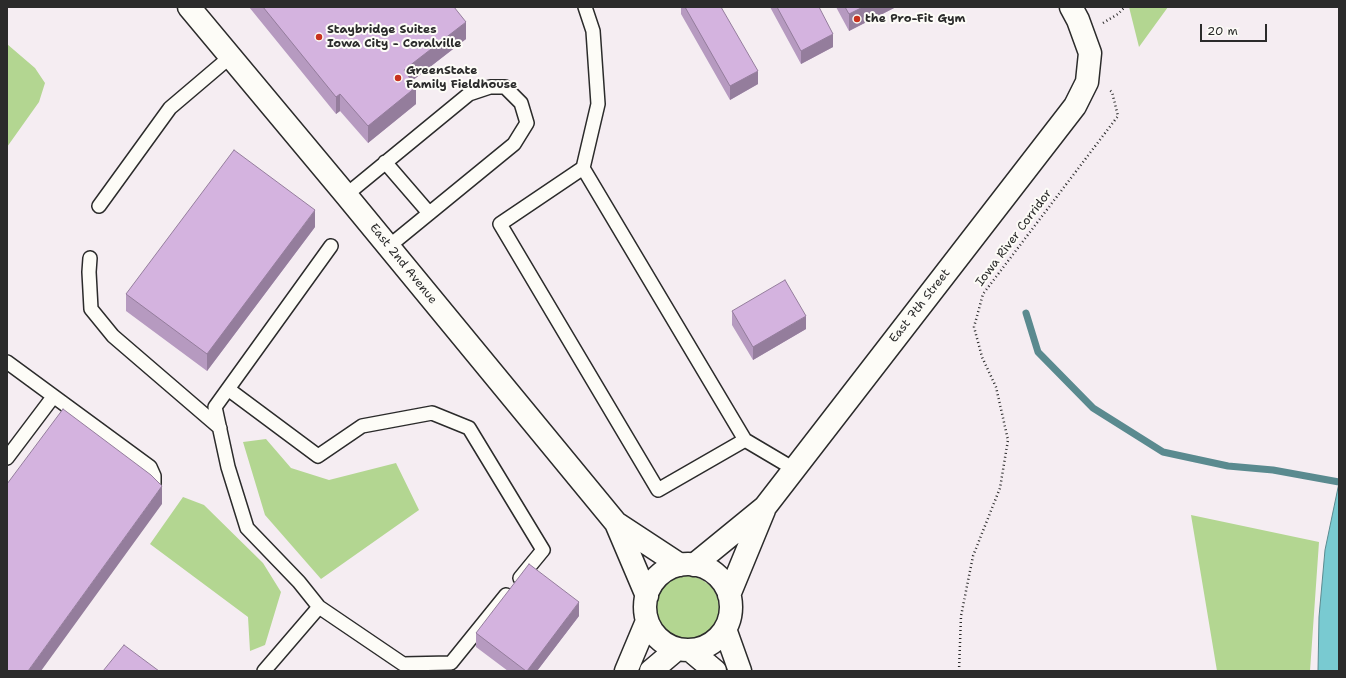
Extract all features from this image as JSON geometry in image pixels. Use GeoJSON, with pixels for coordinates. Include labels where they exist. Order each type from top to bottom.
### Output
{"type":"FeatureCollection","features":[{"type":"Feature","properties":{"kind":"street","name":"East 2nd Avenue"},"geometry":{"type":"LineString","coordinates":[[189,7],[616,523],[647,596]]}},
{"type":"Feature","properties":{"kind":"street","name":"East 7th Street"},"geometry":{"type":"LineString","coordinates":[[729,596],[765,507],[1075,106],[1087,82],[1090,53],[1078,20],[1071,7]]}},
{"type":"Feature","properties":{"kind":"street","name":"East 7th Street"},"geometry":{"type":"LineString","coordinates":[[687,565],[765,507]]}},
{"type":"Feature","properties":{"kind":"street","name":"East 2nd Avenue"},"geometry":{"type":"LineString","coordinates":[[616,523],[687,565]]}},
{"type":"Feature","properties":{"kind":"street"},"geometry":{"type":"LineString","coordinates":[[687,565],[707,569],[719,577],[727,589],[729,596],[730,616],[725,629],[717,639],[706,646],[683,649],[668,646],[658,638],[650,628],[647,621],[645,603],[648,590],[656,578],[667,570],[687,565]]}},
{"type":"Feature","properties":{"kind":"street"},"geometry":{"type":"LineString","coordinates":[[626,671],[647,621]]}},
{"type":"Feature","properties":{"kind":"street"},"geometry":{"type":"LineString","coordinates":[[725,629],[740,671]]}},
{"type":"Feature","properties":{"kind":"street"},"geometry":{"type":"LineString","coordinates":[[651,671],[683,649]]}},
{"type":"Feature","properties":{"kind":"street"},"geometry":{"type":"LineString","coordinates":[[683,649],[716,671]]}},
{"type":"Feature","properties":{"kind":"lane"},"geometry":{"type":"LineString","coordinates":[[585,7],[592,31],[598,104],[583,168],[500,224],[658,490],[745,440]]}},
{"type":"Feature","properties":{"kind":"lane"},"geometry":{"type":"LineString","coordinates":[[99,206],[170,108],[230,57]]}},
{"type":"Feature","properties":{"kind":"lane"},"geometry":{"type":"LineString","coordinates":[[346,195],[469,94],[490,87],[505,87],[521,103],[527,123],[514,144],[388,247]]}},
{"type":"Feature","properties":{"kind":"lane"},"geometry":{"type":"LineString","coordinates":[[385,162],[429,213]]}},
{"type":"Feature","properties":{"kind":"lane"},"geometry":{"type":"LineString","coordinates":[[583,168],[745,440],[794,468]]}},
{"type":"Feature","properties":{"kind":"lane"},"geometry":{"type":"LineString","coordinates":[[228,390],[318,456],[362,426],[432,413],[469,428],[543,550],[451,663],[404,664],[320,607],[299,582],[247,528],[228,467],[215,407],[331,246]]}},
{"type":"Feature","properties":{"kind":"lane"},"geometry":{"type":"LineString","coordinates":[[90,258],[89,272],[91,309],[113,336],[220,428]]}},
{"type":"Feature","properties":{"kind":"lane"},"geometry":{"type":"LineString","coordinates":[[7,362],[150,467],[154,476],[154,483],[151,493]]}},
{"type":"Feature","properties":{"kind":"lane"},"geometry":{"type":"LineString","coordinates":[[7,458],[53,397]]}},
{"type":"Feature","properties":{"kind":"lane"},"geometry":{"type":"LineString","coordinates":[[264,671],[320,607]]}},
{"type":"Feature","properties":{"kind":"path"},"geometry":{"type":"LineString","coordinates":[[1083,34],[1118,14],[1125,7]]}},
{"type":"Feature","properties":{"kind":"path","name":"Iowa River Corridor"},"geometry":{"type":"LineString","coordinates":[[959,671],[960,616],[973,556],[1000,488],[1008,440],[996,387],[982,357],[974,327],[983,294],[1118,116],[1112,92],[1088,74]]}},
{"type":"Feature","properties":{"kind":"green space"},"geometry":{"type":"Polygon","coordinates":[[[1129,7],[1168,7],[1139,47],[1129,7]]]}},
{"type":"Feature","properties":{"kind":"green space"},"geometry":{"type":"Polygon","coordinates":[[[7,44],[35,68],[45,83],[39,102],[7,147],[7,44]]]}},
{"type":"Feature","properties":{"kind":"green space"},"geometry":{"type":"Polygon","coordinates":[[[266,439],[291,468],[329,480],[396,463],[419,510],[321,579],[265,515],[243,442],[266,439]]]}},
{"type":"Feature","properties":{"kind":"green space"},"geometry":{"type":"Polygon","coordinates":[[[183,497],[204,505],[263,563],[281,592],[265,645],[250,651],[248,617],[150,544],[183,497]]]}},
{"type":"Feature","properties":{"kind":"green space"},"geometry":{"type":"Polygon","coordinates":[[[1191,515],[1319,542],[1310,671],[1217,671],[1191,515]]]}},
{"type":"Feature","properties":{"kind":"green space"},"geometry":{"type":"Polygon","coordinates":[[[687,576],[705,582],[713,590],[719,608],[713,626],[705,634],[687,640],[669,634],[661,626],[655,608],[661,590],[669,582],[687,576]]]}},
{"type":"Feature","properties":{"kind":"water"},"geometry":{"type":"Polygon","coordinates":[[[1339,483],[1339,671],[1318,671],[1319,617],[1325,550],[1339,483]]]}},
{"type":"Feature","properties":{"kind":"building"},"geometry":{"type":"Polygon","coordinates":[[[263,7],[454,7],[466,22],[404,70],[416,87],[368,126],[340,94],[336,97],[263,7]]]}},
{"type":"Feature","properties":{"kind":"building"},"geometry":{"type":"Polygon","coordinates":[[[685,7],[721,7],[758,71],[730,86],[685,7]]]}},
{"type":"Feature","properties":{"kind":"building"},"geometry":{"type":"Polygon","coordinates":[[[777,7],[819,7],[833,34],[801,51],[777,7]]]}},
{"type":"Feature","properties":{"kind":"building"},"geometry":{"type":"Polygon","coordinates":[[[845,7],[863,7],[849,14],[845,7]]]}},
{"type":"Feature","properties":{"kind":"building"},"geometry":{"type":"Polygon","coordinates":[[[234,150],[315,210],[207,354],[126,294],[234,150]]]}},
{"type":"Feature","properties":{"kind":"building"},"geometry":{"type":"Polygon","coordinates":[[[785,280],[806,316],[753,347],[732,311],[785,280]]]}},
{"type":"Feature","properties":{"kind":"building"},"geometry":{"type":"Polygon","coordinates":[[[63,409],[151,475],[162,486],[28,671],[7,671],[7,484],[63,409]]]}},
{"type":"Feature","properties":{"kind":"building"},"geometry":{"type":"Polygon","coordinates":[[[529,564],[579,602],[526,671],[476,633],[529,564]]]}},
{"type":"Feature","properties":{"kind":"building"},"geometry":{"type":"Polygon","coordinates":[[[124,645],[159,671],[103,671],[124,645]]]}},
{"type":"Feature","properties":{"kind":"waterway"},"geometry":{"type":"LineString","coordinates":[[1026,313],[1038,352],[1093,408],[1163,452],[1228,466],[1273,470],[1339,482]]}},
{"type":"Feature","properties":{"kind":"place","name":"the Pro-Fit Gym"},"geometry":{"type":"Point","coordinates":[857,19]}},
{"type":"Feature","properties":{"kind":"place","name":"Staybridge Suites Iowa City - Coralville"},"geometry":{"type":"Point","coordinates":[319,37]}},
{"type":"Feature","properties":{"kind":"place","name":"GreenState Family Fieldhouse"},"geometry":{"type":"Point","coordinates":[398,78]}}]}
